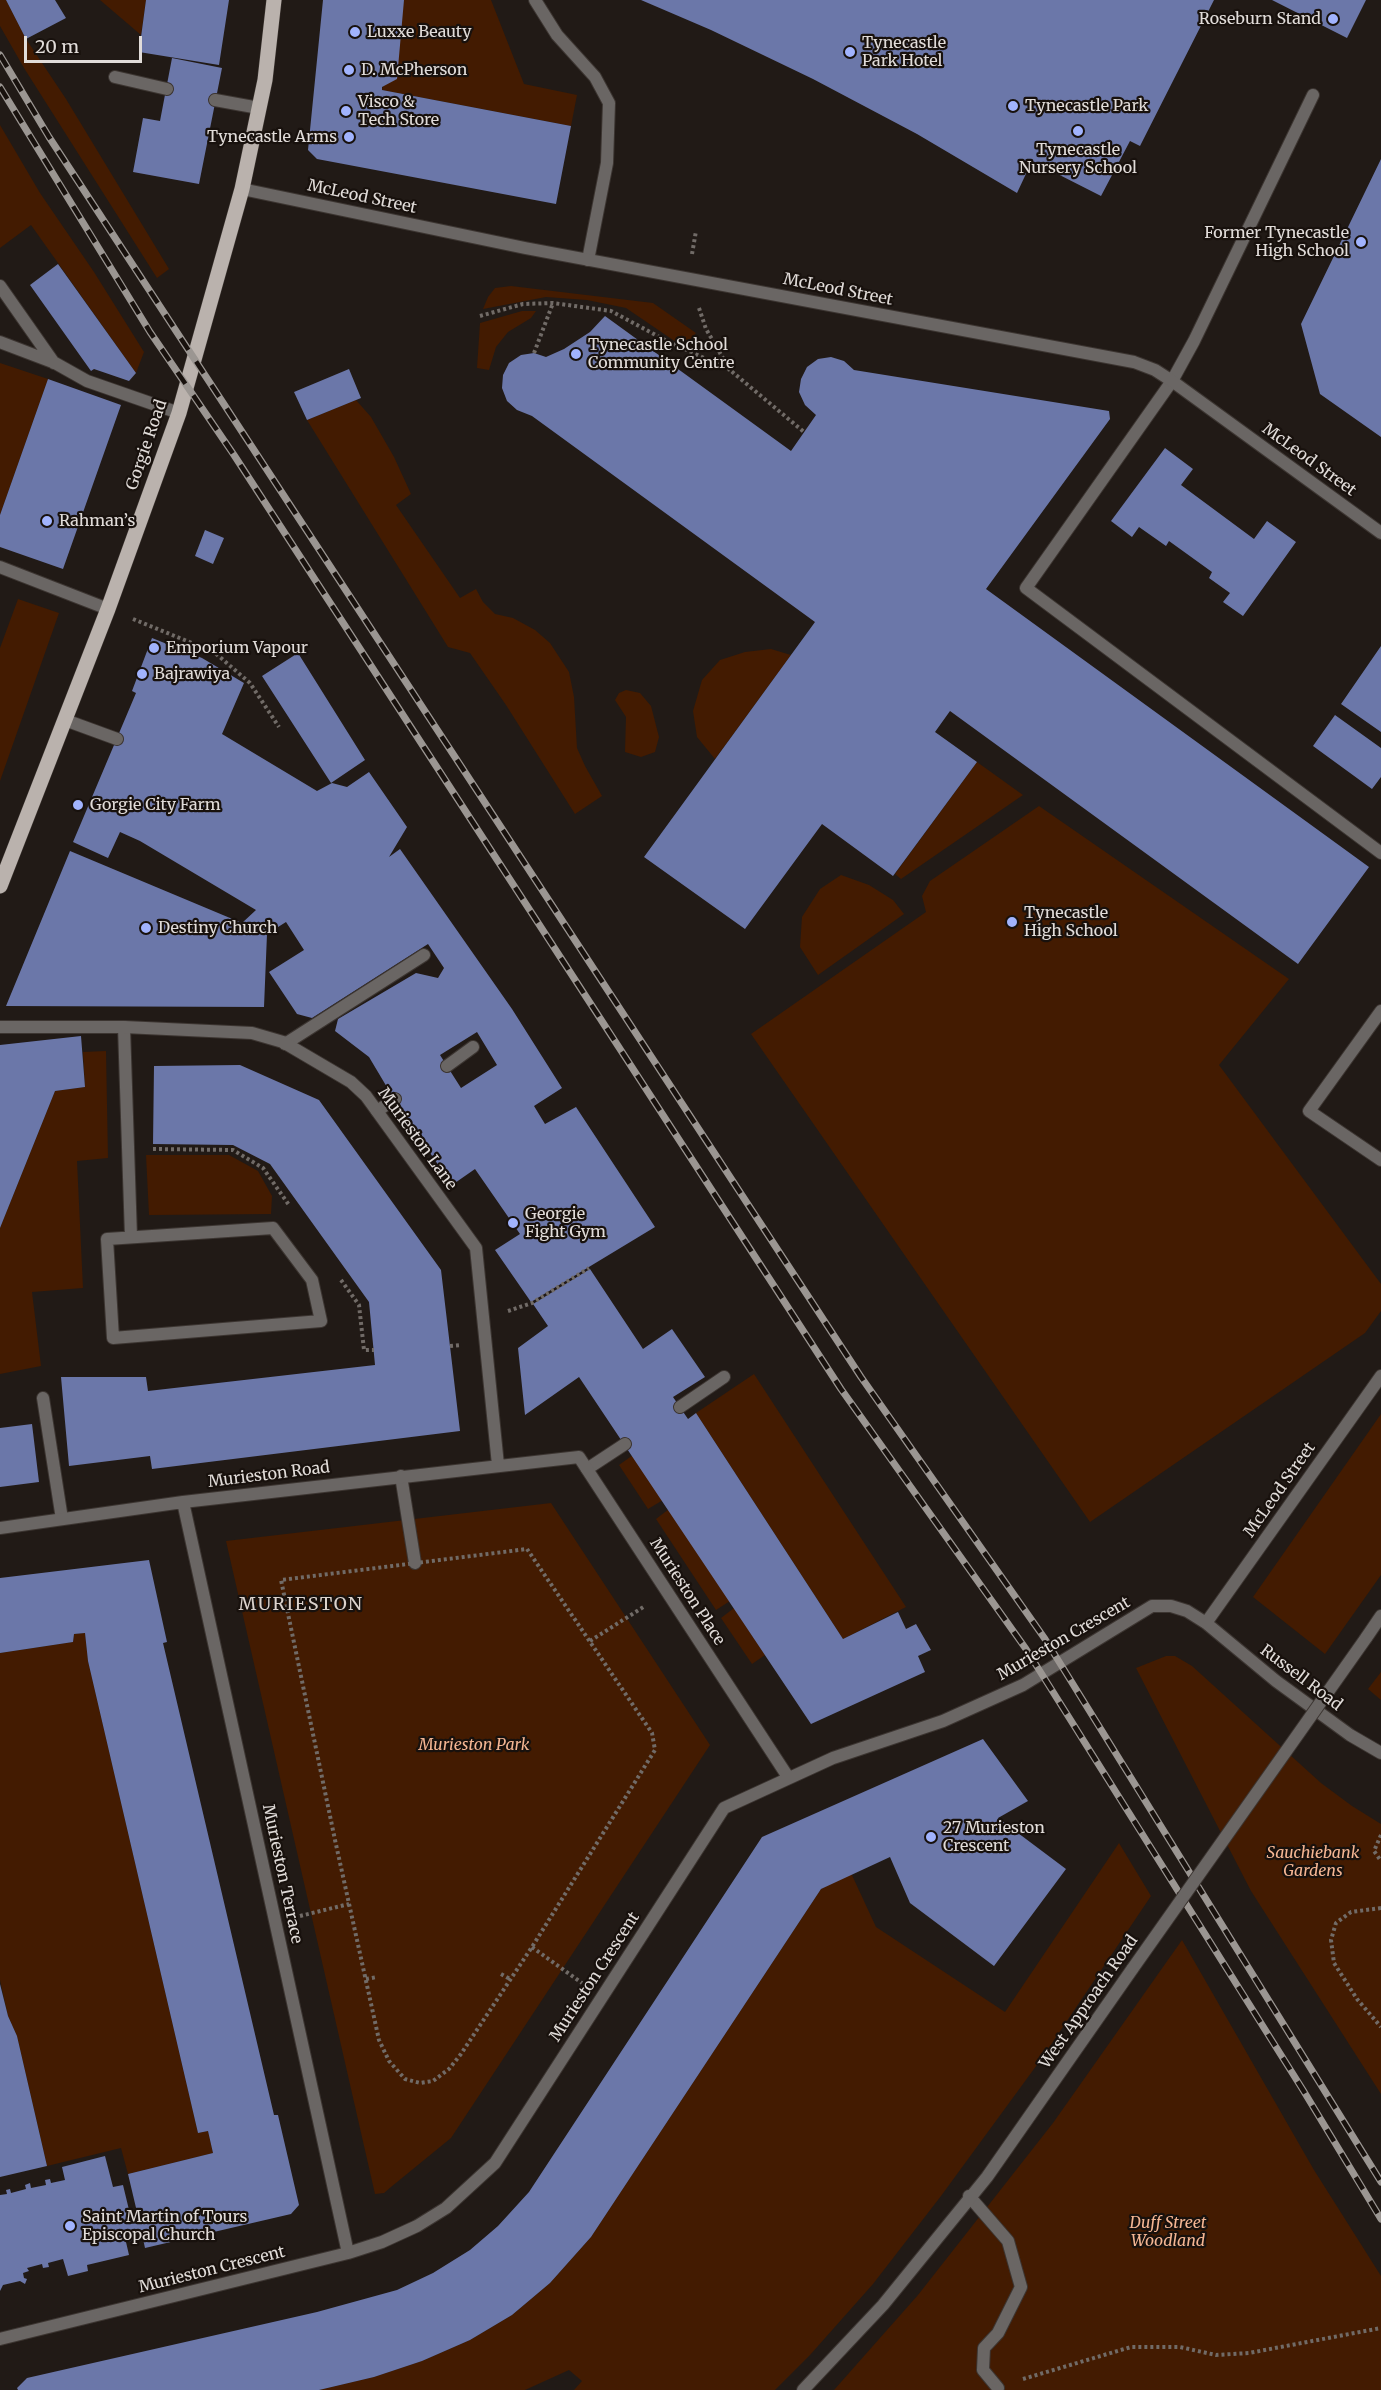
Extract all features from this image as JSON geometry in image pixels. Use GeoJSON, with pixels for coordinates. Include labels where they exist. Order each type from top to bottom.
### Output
{"type":"FeatureCollection","features":[{"type":"Feature","properties":{"kind":"main road","name":"Gorgie Road"},"geometry":{"type":"LineString","coordinates":[[0,886],[108,609],[179,413],[242,189],[264,80],[274,0]]}},
{"type":"Feature","properties":{"kind":"street"},"geometry":{"type":"LineString","coordinates":[[535,0],[557,35],[594,76],[609,103],[607,163],[588,260]]}},
{"type":"Feature","properties":{"kind":"street"},"geometry":{"type":"LineString","coordinates":[[115,77],[167,89]]}},
{"type":"Feature","properties":{"kind":"street"},"geometry":{"type":"LineString","coordinates":[[1313,95],[1194,341],[1172,381],[1026,588],[1381,853]]}},
{"type":"Feature","properties":{"kind":"street"},"geometry":{"type":"LineString","coordinates":[[215,100],[259,108]]}},
{"type":"Feature","properties":{"kind":"street","name":"McLeod Street"},"geometry":{"type":"LineString","coordinates":[[242,189],[588,260],[1134,362],[1155,370],[1172,381],[1381,533]]}},
{"type":"Feature","properties":{"kind":"street"},"geometry":{"type":"LineString","coordinates":[[0,286],[55,363]]}},
{"type":"Feature","properties":{"kind":"street"},"geometry":{"type":"LineString","coordinates":[[1,342],[55,363],[87,381],[179,413]]}},
{"type":"Feature","properties":{"kind":"street"},"geometry":{"type":"LineString","coordinates":[[0,567],[108,609]]}},
{"type":"Feature","properties":{"kind":"street"},"geometry":{"type":"LineString","coordinates":[[65,720],[117,739]]}},
{"type":"Feature","properties":{"kind":"street"},"geometry":{"type":"LineString","coordinates":[[285,1044],[424,956]]}},
{"type":"Feature","properties":{"kind":"street"},"geometry":{"type":"LineString","coordinates":[[1381,1011],[1310,1111],[1381,1160]]}},
{"type":"Feature","properties":{"kind":"street","name":"Murieston Lane"},"geometry":{"type":"LineString","coordinates":[[0,1027],[124,1027],[252,1033],[285,1044],[351,1082],[378,1111],[476,1248],[498,1465]]}},
{"type":"Feature","properties":{"kind":"street"},"geometry":{"type":"LineString","coordinates":[[124,1027],[131,1237]]}},
{"type":"Feature","properties":{"kind":"street"},"geometry":{"type":"LineString","coordinates":[[447,1066],[473,1047]]}},
{"type":"Feature","properties":{"kind":"street"},"geometry":{"type":"LineString","coordinates":[[378,1111],[395,1099]]}},
{"type":"Feature","properties":{"kind":"street"},"geometry":{"type":"LineString","coordinates":[[273,1228],[312,1280],[321,1321],[114,1338],[107,1239],[131,1237],[273,1228]]}},
{"type":"Feature","properties":{"kind":"street","name":"McLeod Street"},"geometry":{"type":"LineString","coordinates":[[1206,1623],[1381,1376]]}},
{"type":"Feature","properties":{"kind":"street"},"geometry":{"type":"LineString","coordinates":[[680,1407],[724,1377]]}},
{"type":"Feature","properties":{"kind":"street"},"geometry":{"type":"LineString","coordinates":[[43,1398],[62,1519]]}},
{"type":"Feature","properties":{"kind":"street"},"geometry":{"type":"LineString","coordinates":[[587,1469],[625,1444]]}},
{"type":"Feature","properties":{"kind":"street","name":"Murieston Road"},"geometry":{"type":"LineString","coordinates":[[0,1527],[183,1502],[498,1465],[579,1457],[587,1469]]}},
{"type":"Feature","properties":{"kind":"street","name":"Murieston Place"},"geometry":{"type":"LineString","coordinates":[[587,1469],[788,1777]]}},
{"type":"Feature","properties":{"kind":"street"},"geometry":{"type":"LineString","coordinates":[[401,1476],[415,1563]]}},
{"type":"Feature","properties":{"kind":"street","name":"Murieston Terrace"},"geometry":{"type":"LineString","coordinates":[[183,1502],[348,2253]]}},
{"type":"Feature","properties":{"kind":"street","name":"Murieston Crescent"},"geometry":{"type":"LineString","coordinates":[[0,2339],[348,2253],[382,2242],[426,2220],[463,2194],[495,2163],[724,1808],[833,1758],[943,1721],[1023,1685],[1152,1606],[1171,1606],[1187,1611],[1206,1623]]}},
{"type":"Feature","properties":{"kind":"street","name":"West Approach Road"},"geometry":{"type":"LineString","coordinates":[[803,2390],[883,2305],[969,2196],[987,2177],[1381,1616]]}},
{"type":"Feature","properties":{"kind":"street","name":"Russell Road"},"geometry":{"type":"LineString","coordinates":[[1206,1623],[1276,1681],[1350,1735],[1381,1754]]}},
{"type":"Feature","properties":{"kind":"street"},"geometry":{"type":"LineString","coordinates":[[969,2196],[1008,2241],[1022,2287],[998,2333],[984,2348],[983,2370],[998,2388]]}},
{"type":"Feature","properties":{"kind":"path"},"geometry":{"type":"LineString","coordinates":[[696,231],[689,279],[706,329],[730,370]]}},
{"type":"Feature","properties":{"kind":"path"},"geometry":{"type":"LineString","coordinates":[[534,353],[553,303]]}},
{"type":"Feature","properties":{"kind":"path"},"geometry":{"type":"LineString","coordinates":[[480,316],[524,304],[553,303],[611,311],[665,340],[730,370],[804,432]]}},
{"type":"Feature","properties":{"kind":"path"},"geometry":{"type":"LineString","coordinates":[[108,609],[214,652],[250,683],[279,728]]}},
{"type":"Feature","properties":{"kind":"path"},"geometry":{"type":"LineString","coordinates":[[128,1149],[233,1150]]}},
{"type":"Feature","properties":{"kind":"path"},"geometry":{"type":"LineString","coordinates":[[483,1319],[532,1303],[590,1268]]}},
{"type":"Feature","properties":{"kind":"path"},"geometry":{"type":"LineString","coordinates":[[527,1549],[590,1641],[652,1733],[655,1750],[532,1947],[461,2054],[449,2069],[433,2081],[420,2083],[405,2079],[389,2061],[380,2040],[281,1580],[527,1549]]}},
{"type":"Feature","properties":{"kind":"path"},"geometry":{"type":"LineString","coordinates":[[590,1641],[667,1591]]}},
{"type":"Feature","properties":{"kind":"path"},"geometry":{"type":"LineString","coordinates":[[1381,1835],[1374,1851],[1381,1861]]}},
{"type":"Feature","properties":{"kind":"path"},"geometry":{"type":"LineString","coordinates":[[275,1922],[349,1904]]}},
{"type":"Feature","properties":{"kind":"path"},"geometry":{"type":"LineString","coordinates":[[1381,1908],[1351,1912],[1336,1923],[1331,1940],[1334,1964],[1357,1999],[1381,2027]]}},
{"type":"Feature","properties":{"kind":"path"},"geometry":{"type":"LineString","coordinates":[[532,1947],[602,1997]]}},
{"type":"Feature","properties":{"kind":"path"},"geometry":{"type":"LineString","coordinates":[[501,1974],[510,1979]]}},
{"type":"Feature","properties":{"kind":"path"},"geometry":{"type":"LineString","coordinates":[[366,1979],[377,1977]]}},
{"type":"Feature","properties":{"kind":"path"},"geometry":{"type":"LineString","coordinates":[[998,2388],[1043,2371],[1131,2347],[1180,2347],[1215,2355],[1249,2354],[1379,2329]]}},
{"type":"Feature","properties":{"kind":"green space"},"geometry":{"type":"Polygon","coordinates":[[[0,0],[6,0],[26,39],[66,99],[169,269],[157,278],[24,68],[0,26],[0,0]]]}},
{"type":"Feature","properties":{"kind":"green space"},"geometry":{"type":"Polygon","coordinates":[[[100,0],[146,0],[141,35],[100,0]]]}},
{"type":"Feature","properties":{"kind":"green space"},"geometry":{"type":"Polygon","coordinates":[[[404,0],[491,0],[524,84],[577,95],[571,126],[382,90],[404,0]]]}},
{"type":"Feature","properties":{"kind":"green space"},"geometry":{"type":"Polygon","coordinates":[[[0,125],[40,193],[94,272],[144,352],[136,373],[31,225],[0,248],[0,125]]]}},
{"type":"Feature","properties":{"kind":"green space"},"geometry":{"type":"Polygon","coordinates":[[[511,286],[653,303],[696,333],[689,341],[676,342],[626,308],[587,300],[546,297],[483,309],[495,288],[511,286]]]}},
{"type":"Feature","properties":{"kind":"green space"},"geometry":{"type":"Polygon","coordinates":[[[522,311],[536,311],[531,318],[508,332],[496,347],[489,370],[477,368],[480,323],[522,311]]]}},
{"type":"Feature","properties":{"kind":"green space"},"geometry":{"type":"Polygon","coordinates":[[[0,363],[48,379],[0,515],[0,363]]]}},
{"type":"Feature","properties":{"kind":"green space"},"geometry":{"type":"Polygon","coordinates":[[[356,400],[371,417],[394,457],[411,494],[396,505],[460,598],[476,589],[483,602],[495,614],[513,618],[535,630],[550,643],[569,672],[574,697],[577,748],[602,796],[575,814],[470,653],[448,647],[307,420],[356,400]]]}},
{"type":"Feature","properties":{"kind":"green space"},"geometry":{"type":"Polygon","coordinates":[[[18,599],[59,613],[0,781],[0,648],[18,599]]]}},
{"type":"Feature","properties":{"kind":"green space"},"geometry":{"type":"Polygon","coordinates":[[[771,649],[791,655],[715,759],[697,737],[693,711],[702,680],[720,660],[745,652],[771,649]]]}},
{"type":"Feature","properties":{"kind":"green space"},"geometry":{"type":"Polygon","coordinates":[[[626,690],[640,693],[651,706],[659,737],[655,752],[641,757],[625,752],[626,717],[615,700],[619,693],[626,690]]]}},
{"type":"Feature","properties":{"kind":"green space"},"geometry":{"type":"Polygon","coordinates":[[[977,762],[1023,795],[901,879],[895,874],[977,762]]]}},
{"type":"Feature","properties":{"kind":"green space"},"geometry":{"type":"Polygon","coordinates":[[[1039,806],[1289,979],[1219,1065],[1381,1284],[1381,1311],[1365,1333],[1090,1522],[751,1034],[926,912],[922,896],[930,881],[1039,806]]]}},
{"type":"Feature","properties":{"kind":"green space"},"geometry":{"type":"Polygon","coordinates":[[[841,875],[869,885],[893,900],[904,914],[818,975],[800,947],[802,917],[820,889],[841,875]]]}},
{"type":"Feature","properties":{"kind":"green space"},"geometry":{"type":"Polygon","coordinates":[[[106,1051],[108,1158],[77,1161],[83,1288],[32,1292],[41,1366],[0,1374],[0,1228],[55,1091],[85,1087],[83,1052],[106,1051]]]}},
{"type":"Feature","properties":{"kind":"green space"},"geometry":{"type":"Polygon","coordinates":[[[146,1155],[229,1155],[258,1171],[272,1196],[271,1214],[149,1215],[146,1155]]]}},
{"type":"Feature","properties":{"kind":"green space"},"geometry":{"type":"Polygon","coordinates":[[[754,1374],[906,1607],[843,1639],[696,1413],[754,1374]]]}},
{"type":"Feature","properties":{"kind":"green space"},"geometry":{"type":"Polygon","coordinates":[[[1381,1414],[1381,1575],[1325,1654],[1253,1597],[1381,1414]]]}},
{"type":"Feature","properties":{"kind":"green space"},"geometry":{"type":"Polygon","coordinates":[[[633,1455],[663,1500],[648,1509],[619,1465],[633,1455]]]}},
{"type":"Feature","properties":{"kind":"green space","name":"Murieston Park"},"geometry":{"type":"Polygon","coordinates":[[[551,1503],[710,1745],[451,2138],[384,2193],[375,2194],[226,1541],[551,1503]]]}},
{"type":"Feature","properties":{"kind":"green space"},"geometry":{"type":"Polygon","coordinates":[[[669,1509],[730,1601],[716,1610],[656,1519],[669,1509]]]}},
{"type":"Feature","properties":{"kind":"green space"},"geometry":{"type":"Polygon","coordinates":[[[734,1608],[765,1655],[752,1664],[721,1618],[734,1608]]]}},
{"type":"Feature","properties":{"kind":"green space"},"geometry":{"type":"Polygon","coordinates":[[[85,1633],[88,1661],[198,2133],[208,2131],[213,2153],[128,2174],[121,2148],[47,2166],[17,2036],[8,2016],[0,1980],[0,1653],[73,1642],[74,1634],[85,1633]]]}},
{"type":"Feature","properties":{"kind":"green space","name":"Sauchiebank Gardens"},"geometry":{"type":"Polygon","coordinates":[[[1166,1656],[1175,1656],[1192,1666],[1321,1783],[1381,1824],[1381,2094],[1251,1891],[1136,1668],[1166,1656]]]}},
{"type":"Feature","properties":{"kind":"green space"},"geometry":{"type":"Polygon","coordinates":[[[1381,1672],[1381,1700],[1368,1689],[1381,1672]]]}},
{"type":"Feature","properties":{"kind":"green space"},"geometry":{"type":"Polygon","coordinates":[[[1119,1843],[1151,1896],[1042,2058],[941,2196],[873,2284],[810,2355],[775,2390],[574,2390],[582,2381],[569,2370],[525,2390],[319,2390],[374,2377],[422,2361],[470,2340],[512,2315],[550,2283],[591,2237],[821,1889],[851,1873],[876,1927],[1005,2012],[1119,1843]]]}},
{"type":"Feature","properties":{"kind":"green space","name":"Duff Street Woodland"},"geometry":{"type":"Polygon","coordinates":[[[1182,1940],[1314,2170],[1381,2276],[1381,2390],[834,2390],[918,2295],[1053,2123],[1182,1940]]]}},
{"type":"Feature","properties":{"kind":"building"},"geometry":{"type":"Polygon","coordinates":[[[6,0],[55,0],[66,18],[26,39],[6,0]]]}},
{"type":"Feature","properties":{"kind":"building"},"geometry":{"type":"Polygon","coordinates":[[[146,0],[229,0],[219,65],[139,52],[146,0]]]}},
{"type":"Feature","properties":{"kind":"building"},"geometry":{"type":"Polygon","coordinates":[[[323,0],[404,0],[397,79],[382,87],[382,90],[571,126],[556,204],[317,159],[308,150],[323,0]]]}},
{"type":"Feature","properties":{"kind":"building","name":"Tynecastle Park"},"geometry":{"type":"Polygon","coordinates":[[[641,0],[1214,0],[1140,146],[1130,141],[1101,196],[1032,161],[1017,193],[917,134],[813,79],[711,30],[641,0]]]}},
{"type":"Feature","properties":{"kind":"building","name":"Roseburn Stand"},"geometry":{"type":"Polygon","coordinates":[[[1272,0],[1366,0],[1347,38],[1272,0]]]}},
{"type":"Feature","properties":{"kind":"building"},"geometry":{"type":"Polygon","coordinates":[[[172,58],[222,68],[199,184],[133,172],[143,118],[160,121],[172,58]]]}},
{"type":"Feature","properties":{"kind":"building","name":"Former Tynecastle High School"},"geometry":{"type":"Polygon","coordinates":[[[1381,159],[1381,437],[1320,394],[1301,324],[1381,159]]]}},
{"type":"Feature","properties":{"kind":"building"},"geometry":{"type":"Polygon","coordinates":[[[58,264],[136,373],[129,381],[94,369],[91,371],[30,285],[58,264]]]}},
{"type":"Feature","properties":{"kind":"building"},"geometry":{"type":"Polygon","coordinates":[[[605,316],[791,451],[816,415],[805,405],[799,392],[801,379],[807,367],[818,359],[831,357],[844,361],[854,370],[1109,411],[1110,419],[986,589],[1369,867],[1298,964],[950,711],[935,732],[977,762],[893,876],[822,824],[745,929],[644,857],[815,622],[532,416],[517,410],[507,401],[502,388],[503,375],[509,363],[521,355],[534,353],[546,357],[564,349],[590,332],[605,316]]]}},
{"type":"Feature","properties":{"kind":"building"},"geometry":{"type":"Polygon","coordinates":[[[349,369],[361,398],[307,420],[294,392],[349,369]]]}},
{"type":"Feature","properties":{"kind":"building"},"geometry":{"type":"Polygon","coordinates":[[[48,379],[121,405],[63,569],[0,547],[0,515],[48,379]]]}},
{"type":"Feature","properties":{"kind":"building"},"geometry":{"type":"Polygon","coordinates":[[[1165,448],[1193,469],[1181,485],[1254,539],[1267,521],[1296,542],[1243,616],[1223,602],[1230,593],[1209,578],[1212,572],[1169,541],[1166,546],[1139,527],[1132,537],[1111,521],[1165,448]]]}},
{"type":"Feature","properties":{"kind":"building"},"geometry":{"type":"Polygon","coordinates":[[[205,530],[224,538],[213,564],[195,556],[205,530]]]}},
{"type":"Feature","properties":{"kind":"building"},"geometry":{"type":"Polygon","coordinates":[[[152,638],[202,658],[244,683],[222,734],[317,791],[332,783],[347,787],[369,772],[407,827],[389,857],[400,849],[512,1009],[562,1088],[534,1106],[545,1124],[576,1107],[655,1227],[531,1302],[495,1250],[520,1234],[475,1169],[452,1185],[400,1109],[369,1057],[335,1031],[338,1019],[416,973],[438,978],[444,968],[428,944],[312,1018],[297,1014],[269,972],[304,950],[286,922],[267,934],[264,1007],[6,1006],[70,851],[242,923],[256,910],[140,841],[120,832],[108,858],[73,842],[136,693],[132,691],[152,638]],[[477,1032],[440,1055],[461,1088],[497,1065],[477,1032]]]}},
{"type":"Feature","properties":{"kind":"building"},"geometry":{"type":"Polygon","coordinates":[[[1381,646],[1381,732],[1341,704],[1381,646]]]}},
{"type":"Feature","properties":{"kind":"building"},"geometry":{"type":"Polygon","coordinates":[[[298,653],[365,760],[331,783],[262,676],[298,653]]]}},
{"type":"Feature","properties":{"kind":"building"},"geometry":{"type":"Polygon","coordinates":[[[1335,715],[1381,748],[1381,777],[1372,789],[1313,746],[1335,715]]]}},
{"type":"Feature","properties":{"kind":"building"},"geometry":{"type":"Polygon","coordinates":[[[81,1036],[85,1087],[55,1091],[0,1228],[0,1045],[81,1036]]]}},
{"type":"Feature","properties":{"kind":"building"},"geometry":{"type":"Polygon","coordinates":[[[240,1065],[319,1100],[441,1270],[460,1431],[152,1469],[150,1456],[69,1466],[61,1377],[146,1377],[148,1391],[375,1365],[369,1302],[270,1164],[233,1145],[153,1144],[154,1066],[240,1065]]]}},
{"type":"Feature","properties":{"kind":"building"},"geometry":{"type":"Polygon","coordinates":[[[590,1269],[643,1349],[672,1329],[705,1377],[673,1397],[688,1419],[696,1413],[843,1639],[898,1612],[906,1629],[916,1624],[931,1650],[918,1656],[925,1672],[811,1724],[579,1377],[525,1415],[518,1348],[548,1326],[533,1304],[590,1269]]]}},
{"type":"Feature","properties":{"kind":"building"},"geometry":{"type":"Polygon","coordinates":[[[32,1424],[39,1482],[0,1487],[0,1428],[32,1424]]]}},
{"type":"Feature","properties":{"kind":"building"},"geometry":{"type":"Polygon","coordinates":[[[149,1560],[167,1642],[163,1643],[274,2115],[278,2115],[299,2205],[291,2214],[145,2248],[143,2239],[126,2242],[129,2255],[87,2265],[88,2271],[68,2276],[63,2259],[48,2263],[49,2267],[43,2268],[42,2264],[27,2268],[29,2271],[23,2273],[24,2278],[27,2279],[25,2284],[20,2281],[3,2285],[0,2291],[0,2195],[7,2194],[6,2190],[10,2189],[11,2193],[26,2189],[25,2185],[30,2183],[31,2188],[46,2185],[45,2180],[50,2179],[51,2183],[65,2180],[62,2167],[105,2156],[113,2187],[123,2185],[130,2214],[137,2212],[128,2174],[213,2153],[208,2131],[198,2133],[88,1661],[85,1633],[74,1634],[73,1642],[0,1653],[0,1578],[149,1560]]]}},
{"type":"Feature","properties":{"kind":"building"},"geometry":{"type":"Polygon","coordinates":[[[983,1739],[1028,1801],[998,1818],[1066,1869],[994,1966],[910,1903],[890,1857],[821,1889],[591,2237],[550,2283],[512,2315],[470,2340],[422,2361],[374,2377],[319,2390],[18,2390],[17,2388],[27,2378],[317,2312],[397,2290],[433,2273],[470,2250],[498,2226],[529,2192],[762,1837],[983,1739]]]}},
{"type":"Feature","properties":{"kind":"building"},"geometry":{"type":"Polygon","coordinates":[[[0,1984],[8,2016],[17,2036],[47,2166],[0,2177],[0,1984]]]}},
{"type":"Feature","properties":{"kind":"railway"},"geometry":{"type":"LineString","coordinates":[[0,55],[49,137],[861,1377],[1045,1639],[1381,2182]]}},
{"type":"Feature","properties":{"kind":"railway"},"geometry":{"type":"LineString","coordinates":[[0,87],[150,332],[234,455],[841,1389],[1026,1649],[1303,2090],[1381,2219]]}},
{"type":"Feature","properties":{"kind":"place","name":"Roseburn Stand"},"geometry":{"type":"Point","coordinates":[1333,19]}},
{"type":"Feature","properties":{"kind":"place","name":"Luxxe Beauty"},"geometry":{"type":"Point","coordinates":[355,32]}},
{"type":"Feature","properties":{"kind":"place","name":"Tynecastle Park Hotel"},"geometry":{"type":"Point","coordinates":[850,52]}},
{"type":"Feature","properties":{"kind":"place","name":"D. McPherson"},"geometry":{"type":"Point","coordinates":[349,70]}},
{"type":"Feature","properties":{"kind":"place","name":"Tynecastle Park"},"geometry":{"type":"Point","coordinates":[1013,106]}},
{"type":"Feature","properties":{"kind":"place","name":"Visco & Tech Store"},"geometry":{"type":"Point","coordinates":[346,111]}},
{"type":"Feature","properties":{"kind":"place","name":"Tynecastle Nursery School"},"geometry":{"type":"Point","coordinates":[1078,131]}},
{"type":"Feature","properties":{"kind":"place","name":"Tynecastle Arms"},"geometry":{"type":"Point","coordinates":[349,137]}},
{"type":"Feature","properties":{"kind":"place","name":"Former Tynecastle High School"},"geometry":{"type":"Point","coordinates":[1361,242]}},
{"type":"Feature","properties":{"kind":"place","name":"Tynecastle School Community Centre"},"geometry":{"type":"Point","coordinates":[576,354]}},
{"type":"Feature","properties":{"kind":"place","name":"Rahman’s"},"geometry":{"type":"Point","coordinates":[47,521]}},
{"type":"Feature","properties":{"kind":"place","name":"Emporium Vapour"},"geometry":{"type":"Point","coordinates":[154,648]}},
{"type":"Feature","properties":{"kind":"place","name":"Bajrawiya"},"geometry":{"type":"Point","coordinates":[142,674]}},
{"type":"Feature","properties":{"kind":"place","name":"Gorgie City Farm"},"geometry":{"type":"Point","coordinates":[78,805]}},
{"type":"Feature","properties":{"kind":"place","name":"Tynecastle High School"},"geometry":{"type":"Point","coordinates":[1012,922]}},
{"type":"Feature","properties":{"kind":"place","name":"Destiny Church"},"geometry":{"type":"Point","coordinates":[146,928]}},
{"type":"Feature","properties":{"kind":"place","name":"Georgie Fight Gym"},"geometry":{"type":"Point","coordinates":[513,1223]}},
{"type":"Feature","properties":{"kind":"place","name":"27 Murieston Crescent"},"geometry":{"type":"Point","coordinates":[931,1837]}},
{"type":"Feature","properties":{"kind":"place","name":"Saint Martin of Tours Episcopal Church"},"geometry":{"type":"Point","coordinates":[70,2226]}},
{"type":"Feature","properties":{"kind":"district","name":"MURIESTON"},"geometry":{"type":"Point","coordinates":[301,1605]}}]}
